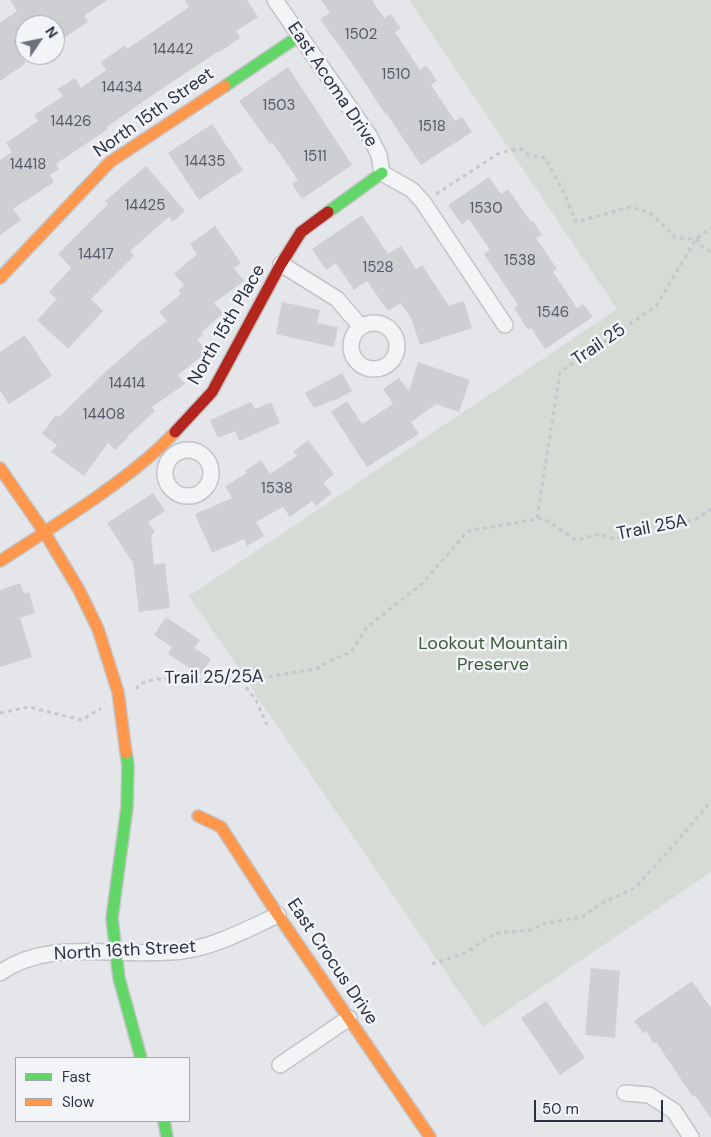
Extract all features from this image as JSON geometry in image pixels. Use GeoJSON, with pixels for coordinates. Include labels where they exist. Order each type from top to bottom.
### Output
{"type":"FeatureCollection","features":[{"type":"Feature","properties":{"kind":"street","name":"East Acoma Drive"},"geometry":{"type":"LineString","coordinates":[[275,0],[370,137],[380,155],[382,172]]}},
{"type":"Feature","properties":{"kind":"street","name":"North 15th Street"},"geometry":{"type":"LineString","coordinates":[[0,278],[110,162],[299,36]]}},
{"type":"Feature","properties":{"kind":"street"},"geometry":{"type":"LineString","coordinates":[[382,172],[412,190],[423,202],[505,325]]}},
{"type":"Feature","properties":{"kind":"street","name":"North 15th Place"},"geometry":{"type":"LineString","coordinates":[[0,561],[45,533],[120,480],[168,451],[212,392],[281,264],[301,232],[359,191],[382,172]]}},
{"type":"Feature","properties":{"kind":"street"},"geometry":{"type":"LineString","coordinates":[[281,264],[337,299],[361,327]]}},
{"type":"Feature","properties":{"kind":"street"},"geometry":{"type":"LineString","coordinates":[[0,468],[45,533],[79,590],[98,629],[118,692],[128,765],[127,807],[112,918],[118,978],[142,1057]]}},
{"type":"Feature","properties":{"kind":"street","name":"East Crocus Drive"},"geometry":{"type":"LineString","coordinates":[[198,816],[221,827],[278,915],[430,1137]]}},
{"type":"Feature","properties":{"kind":"street","name":"North 16th Street"},"geometry":{"type":"LineString","coordinates":[[1,971],[22,960],[54,953],[81,951],[172,952],[209,946],[278,915]]}},
{"type":"Feature","properties":{"kind":"street"},"geometry":{"type":"LineString","coordinates":[[280,1066],[349,1018]]}},
{"type":"Feature","properties":{"kind":"street"},"geometry":{"type":"LineString","coordinates":[[625,1093],[649,1095],[674,1112],[691,1137]]}},
{"type":"Feature","properties":{"kind":"street"},"geometry":{"type":"LineString","coordinates":[[164,1122],[167,1137]]}},
{"type":"Feature","properties":{"kind":"path"},"geometry":{"type":"LineString","coordinates":[[423,202],[501,152],[521,149],[530,155],[545,158],[564,193],[576,222],[630,207],[649,212],[676,238],[696,239],[704,249],[711,252]]}},
{"type":"Feature","properties":{"kind":"path","name":"Trail 25"},"geometry":{"type":"LineString","coordinates":[[537,518],[560,372],[656,306],[696,239],[711,228]]}},
{"type":"Feature","properties":{"kind":"path","name":"Trail 25A"},"geometry":{"type":"LineString","coordinates":[[537,518],[543,518],[576,540],[600,534],[616,539],[656,525],[676,525],[696,519],[711,509]]}},
{"type":"Feature","properties":{"kind":"path","name":"Trail 25/25A"},"geometry":{"type":"LineString","coordinates":[[120,708],[140,684],[156,679],[240,680],[316,669],[351,652],[367,627],[422,584],[468,531],[537,518]]}},
{"type":"Feature","properties":{"kind":"path"},"geometry":{"type":"LineString","coordinates":[[240,680],[256,700],[268,725]]}},
{"type":"Feature","properties":{"kind":"path"},"geometry":{"type":"LineString","coordinates":[[0,713],[29,707],[82,720],[98,710],[120,708]]}},
{"type":"Feature","properties":{"kind":"path"},"geometry":{"type":"LineString","coordinates":[[432,964],[465,953],[496,933],[532,930],[542,924],[582,917],[600,904],[635,888],[711,801]]}},
{"type":"Feature","properties":{"kind":"green space","name":"Lookout Mountain Preserve"},"geometry":{"type":"Polygon","coordinates":[[[409,0],[711,0],[711,872],[483,1027],[189,596],[617,309],[409,0]]]}},
{"type":"Feature","properties":{"kind":"building"},"geometry":{"type":"Polygon","coordinates":[[[10,0],[107,0],[84,16],[88,22],[65,37],[65,15],[15,15],[15,65],[24,65],[0,81],[0,23],[17,11],[10,0]]]}},
{"type":"Feature","properties":{"kind":"building"},"geometry":{"type":"Polygon","coordinates":[[[185,0],[247,0],[258,17],[236,31],[240,38],[157,92],[107,127],[108,129],[56,164],[59,169],[50,175],[54,182],[13,209],[21,220],[0,235],[0,160],[12,152],[6,143],[38,121],[34,115],[63,96],[58,89],[75,78],[81,88],[106,70],[101,62],[125,45],[127,49],[189,7],[185,0]]]}},
{"type":"Feature","properties":{"kind":"building"},"geometry":{"type":"Polygon","coordinates":[[[321,0],[372,0],[384,18],[391,14],[401,28],[395,32],[420,70],[426,65],[437,81],[431,85],[455,121],[462,117],[472,132],[421,165],[320,19],[330,13],[321,0]]]}},
{"type":"Feature","properties":{"kind":"building"},"geometry":{"type":"Polygon","coordinates":[[[288,67],[352,165],[302,199],[292,184],[298,180],[272,142],[270,144],[239,101],[288,67]]]}},
{"type":"Feature","properties":{"kind":"building"},"geometry":{"type":"Polygon","coordinates":[[[212,124],[243,170],[199,200],[168,153],[212,124]]]}},
{"type":"Feature","properties":{"kind":"building"},"geometry":{"type":"Polygon","coordinates":[[[146,166],[185,211],[173,222],[169,217],[130,251],[134,256],[91,299],[103,311],[68,349],[37,320],[57,299],[49,292],[71,268],[58,254],[108,204],[105,201],[146,166]]]}},
{"type":"Feature","properties":{"kind":"building"},"geometry":{"type":"Polygon","coordinates":[[[489,177],[501,194],[508,189],[531,222],[533,221],[542,235],[536,238],[557,269],[553,272],[577,308],[583,304],[593,317],[545,349],[531,328],[528,330],[514,308],[518,305],[484,254],[490,250],[469,219],[462,225],[448,205],[489,177]]]}},
{"type":"Feature","properties":{"kind":"building"},"geometry":{"type":"Polygon","coordinates":[[[362,215],[388,254],[401,246],[416,269],[422,265],[449,306],[464,301],[472,328],[420,345],[411,318],[401,303],[388,311],[367,281],[354,290],[336,263],[326,270],[312,249],[362,215]]]}},
{"type":"Feature","properties":{"kind":"building"},"geometry":{"type":"Polygon","coordinates":[[[215,226],[241,263],[234,268],[244,281],[214,303],[223,313],[197,339],[207,352],[178,375],[185,384],[152,407],[155,411],[115,450],[108,443],[84,476],[51,452],[57,445],[42,434],[56,415],[59,417],[104,373],[167,321],[159,312],[181,294],[178,291],[184,285],[174,274],[197,254],[190,244],[215,226]]]}},
{"type":"Feature","properties":{"kind":"building"},"geometry":{"type":"Polygon","coordinates":[[[282,302],[320,310],[317,323],[338,327],[334,347],[276,334],[282,302]]]}},
{"type":"Feature","properties":{"kind":"building"},"geometry":{"type":"Polygon","coordinates":[[[25,335],[52,376],[9,404],[0,391],[0,352],[25,335]]]}},
{"type":"Feature","properties":{"kind":"building"},"geometry":{"type":"Polygon","coordinates":[[[418,362],[470,380],[459,412],[436,404],[411,422],[419,434],[367,467],[331,412],[347,401],[362,424],[393,404],[383,389],[399,378],[409,391],[418,362]]]}},
{"type":"Feature","properties":{"kind":"building"},"geometry":{"type":"Polygon","coordinates":[[[342,373],[352,391],[334,401],[314,408],[305,393],[342,373]]]}},
{"type":"Feature","properties":{"kind":"building"},"geometry":{"type":"Polygon","coordinates":[[[251,402],[255,409],[271,402],[280,423],[239,441],[235,431],[218,438],[210,420],[251,402]]]}},
{"type":"Feature","properties":{"kind":"building"},"geometry":{"type":"Polygon","coordinates":[[[308,440],[334,474],[323,483],[332,493],[316,506],[312,501],[290,517],[283,507],[256,522],[264,536],[247,546],[244,539],[212,553],[195,514],[232,498],[225,486],[247,473],[245,471],[261,460],[270,474],[297,456],[293,452],[308,440]]]}},
{"type":"Feature","properties":{"kind":"building"},"geometry":{"type":"Polygon","coordinates":[[[153,493],[165,511],[148,522],[155,532],[151,535],[154,565],[165,563],[170,608],[139,612],[133,563],[107,523],[153,493]]]}},
{"type":"Feature","properties":{"kind":"building"},"geometry":{"type":"Polygon","coordinates":[[[20,583],[24,593],[29,592],[35,613],[20,618],[32,657],[0,667],[0,590],[20,583]]]}},
{"type":"Feature","properties":{"kind":"building"},"geometry":{"type":"Polygon","coordinates":[[[166,617],[200,640],[194,648],[211,659],[200,675],[168,654],[172,647],[154,635],[166,617]]]}},
{"type":"Feature","properties":{"kind":"building"},"geometry":{"type":"Polygon","coordinates":[[[591,968],[620,971],[615,1038],[585,1035],[591,968]]]}},
{"type":"Feature","properties":{"kind":"building"},"geometry":{"type":"Polygon","coordinates":[[[692,981],[711,1008],[711,1119],[695,1095],[693,1097],[656,1042],[654,1044],[646,1031],[643,1033],[634,1021],[692,981]]]}},
{"type":"Feature","properties":{"kind":"building"},"geometry":{"type":"Polygon","coordinates":[[[546,1001],[585,1058],[560,1075],[521,1018],[546,1001]]]}},
{"type":"Feature","properties":{"kind":"traffic: fast"},"geometry":{"type":"LineString","coordinates":[[225,86],[299,36]]}},
{"type":"Feature","properties":{"kind":"traffic: fast"},"geometry":{"type":"LineString","coordinates":[[328,212],[382,173]]}},
{"type":"Feature","properties":{"kind":"traffic: fast"},"geometry":{"type":"LineString","coordinates":[[126,753],[128,765],[127,807],[112,918],[119,978],[141,1057]]}},
{"type":"Feature","properties":{"kind":"traffic: fast"},"geometry":{"type":"LineString","coordinates":[[164,1122],[167,1137]]}},
{"type":"Feature","properties":{"kind":"traffic: slow"},"geometry":{"type":"LineString","coordinates":[[0,278],[110,162],[225,86]]}},
{"type":"Feature","properties":{"kind":"traffic: slow"},"geometry":{"type":"LineString","coordinates":[[0,561],[115,484],[166,442],[175,432]]}},
{"type":"Feature","properties":{"kind":"traffic: slow"},"geometry":{"type":"LineString","coordinates":[[0,468],[45,533],[79,590],[98,629],[118,692],[126,753]]}},
{"type":"Feature","properties":{"kind":"traffic: slow"},"geometry":{"type":"LineString","coordinates":[[198,816],[221,827],[278,915],[430,1137]]}},
{"type":"Feature","properties":{"kind":"traffic: jam"},"geometry":{"type":"LineString","coordinates":[[175,432],[212,392],[281,264],[301,232],[328,212]]}}]}
